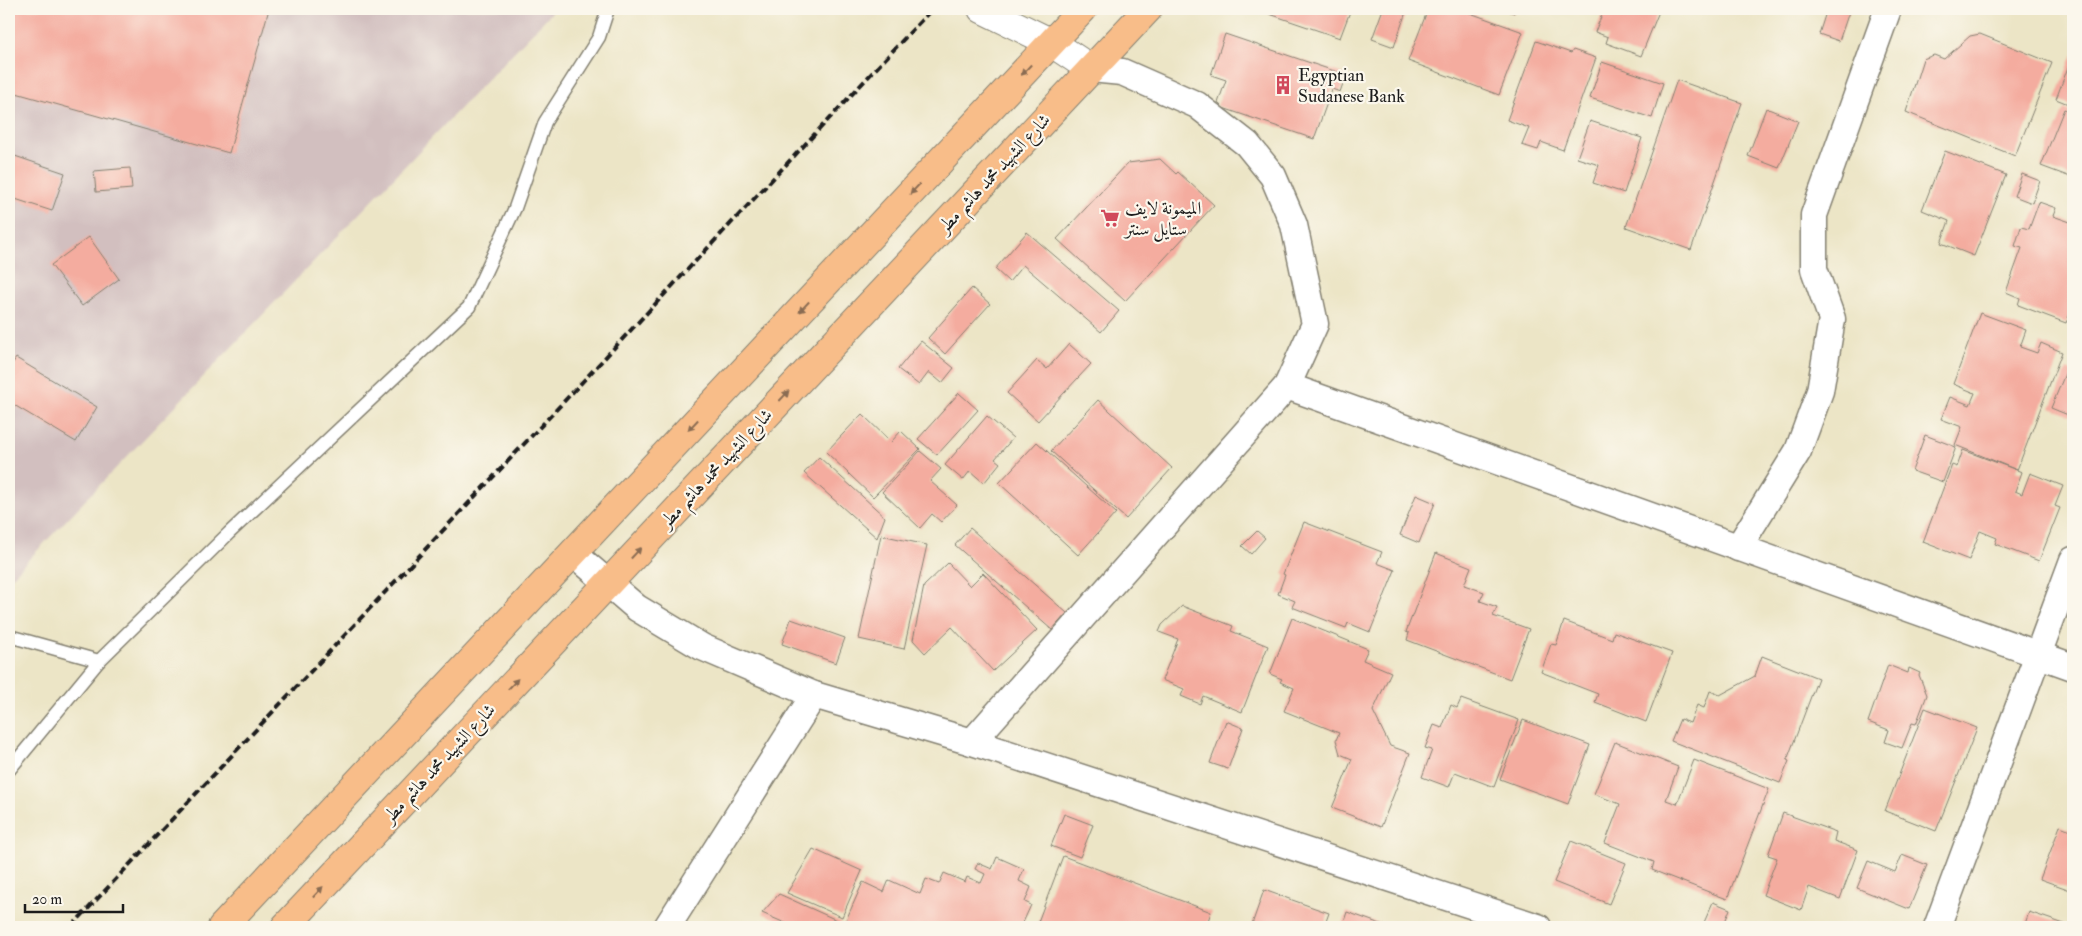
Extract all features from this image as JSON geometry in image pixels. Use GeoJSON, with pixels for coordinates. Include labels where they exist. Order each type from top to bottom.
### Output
{"type":"FeatureCollection","features":[{"type":"Feature","properties":{"kind":"main road"},"geometry":{"type":"LineString","coordinates":[[222,927],[1083,9]]}},
{"type":"Feature","properties":{"kind":"main road","name":"شارع الشهيد محمد هاشم مطر"},"geometry":{"type":"LineString","coordinates":[[285,927],[1148,9]]}},
{"type":"Feature","properties":{"kind":"street"},"geometry":{"type":"LineString","coordinates":[[972,742],[1287,386],[1316,324],[1294,225],[1273,176],[1247,144],[1197,105],[1122,72],[1091,68],[1052,43],[982,9]]}},
{"type":"Feature","properties":{"kind":"street"},"geometry":{"type":"LineString","coordinates":[[1738,548],[1798,451],[1820,391],[1832,319],[1814,269],[1814,216],[1888,9]]}},
{"type":"Feature","properties":{"kind":"street"},"geometry":{"type":"LineString","coordinates":[[1287,386],[2073,667]]}},
{"type":"Feature","properties":{"kind":"street"},"geometry":{"type":"LineString","coordinates":[[573,553],[637,608],[702,647],[814,695],[972,742],[1538,927]]}},
{"type":"Feature","properties":{"kind":"street"},"geometry":{"type":"LineString","coordinates":[[1937,927],[2073,560]]}},
{"type":"Feature","properties":{"kind":"street"},"geometry":{"type":"LineString","coordinates":[[667,927],[814,695]]}},
{"type":"Feature","properties":{"kind":"lane"},"geometry":{"type":"LineString","coordinates":[[9,770],[99,661],[229,533],[469,307],[515,208],[545,122],[598,37],[608,9]]}},
{"type":"Feature","properties":{"kind":"lane"},"geometry":{"type":"LineString","coordinates":[[9,636],[99,661]]}},
{"type":"Feature","properties":{"kind":"shaded area"},"geometry":{"type":"Polygon","coordinates":[[[9,9],[555,9],[9,580],[9,9]]]}},
{"type":"Feature","properties":{"kind":"building"},"geometry":{"type":"Polygon","coordinates":[[[9,9],[269,9],[229,153],[9,91],[9,9]]]}},
{"type":"Feature","properties":{"kind":"building"},"geometry":{"type":"Polygon","coordinates":[[[1255,9],[1351,9],[1340,38],[1255,9]]]}},
{"type":"Feature","properties":{"kind":"building"},"geometry":{"type":"Polygon","coordinates":[[[1383,9],[1407,9],[1394,47],[1372,39],[1383,9]]]}},
{"type":"Feature","properties":{"kind":"building"},"geometry":{"type":"Polygon","coordinates":[[[1428,9],[1459,9],[1523,32],[1499,95],[1408,61],[1428,9]]]}},
{"type":"Feature","properties":{"kind":"building"},"geometry":{"type":"Polygon","coordinates":[[[1502,9],[1516,9],[1514,13],[1502,9]]]}},
{"type":"Feature","properties":{"kind":"building"},"geometry":{"type":"Polygon","coordinates":[[[1604,9],[1660,9],[1641,56],[1606,43],[1608,37],[1595,32],[1604,9]]]}},
{"type":"Feature","properties":{"kind":"building"},"geometry":{"type":"Polygon","coordinates":[[[1667,9],[1680,9],[1678,13],[1667,9]]]}},
{"type":"Feature","properties":{"kind":"building"},"geometry":{"type":"Polygon","coordinates":[[[1827,9],[1850,9],[1839,41],[1819,34],[1827,9]]]}},
{"type":"Feature","properties":{"kind":"building","name":"Egyptian Sudanese Bank"},"geometry":{"type":"Polygon","coordinates":[[[1225,34],[1346,75],[1340,92],[1332,89],[1314,139],[1217,106],[1226,80],[1211,75],[1225,34]]]}},
{"type":"Feature","properties":{"kind":"building"},"geometry":{"type":"Polygon","coordinates":[[[1980,34],[2052,63],[2015,156],[1906,112],[1923,59],[1934,55],[1944,59],[1970,36],[1980,34]]]}},
{"type":"Feature","properties":{"kind":"building"},"geometry":{"type":"Polygon","coordinates":[[[1536,41],[1571,53],[1573,50],[1596,58],[1563,150],[1541,142],[1538,150],[1522,145],[1529,128],[1507,120],[1536,41]]]}},
{"type":"Feature","properties":{"kind":"building"},"geometry":{"type":"Polygon","coordinates":[[[2073,54],[2073,106],[2056,99],[2073,54]]]}},
{"type":"Feature","properties":{"kind":"building"},"geometry":{"type":"Polygon","coordinates":[[[1602,62],[1663,83],[1652,118],[1590,98],[1602,62]]]}},
{"type":"Feature","properties":{"kind":"building"},"geometry":{"type":"Polygon","coordinates":[[[1677,80],[1742,103],[1691,250],[1626,227],[1677,80]]]}},
{"type":"Feature","properties":{"kind":"building"},"geometry":{"type":"Polygon","coordinates":[[[1766,108],[1798,121],[1779,168],[1748,156],[1766,108]]]}},
{"type":"Feature","properties":{"kind":"building"},"geometry":{"type":"Polygon","coordinates":[[[2064,109],[2073,113],[2073,178],[2041,166],[2064,109]]]}},
{"type":"Feature","properties":{"kind":"building"},"geometry":{"type":"Polygon","coordinates":[[[1590,121],[1642,138],[1624,193],[1593,183],[1599,165],[1577,158],[1590,121]]]}},
{"type":"Feature","properties":{"kind":"building"},"geometry":{"type":"Polygon","coordinates":[[[1945,151],[2006,175],[1974,256],[1941,243],[1949,221],[1922,210],[1945,151]]]}},
{"type":"Feature","properties":{"kind":"building"},"geometry":{"type":"Polygon","coordinates":[[[9,154],[65,173],[52,211],[9,197],[9,154]]]}},
{"type":"Feature","properties":{"kind":"building"},"geometry":{"type":"Polygon","coordinates":[[[1160,159],[1176,174],[1178,172],[1214,205],[1125,301],[1057,239],[1128,163],[1160,159]]]}},
{"type":"Feature","properties":{"kind":"building"},"geometry":{"type":"Polygon","coordinates":[[[130,168],[132,189],[96,192],[94,171],[130,168]]]}},
{"type":"Feature","properties":{"kind":"building"},"geometry":{"type":"Polygon","coordinates":[[[2022,174],[2040,181],[2032,203],[2014,196],[2022,174]]]}},
{"type":"Feature","properties":{"kind":"building"},"geometry":{"type":"Polygon","coordinates":[[[2039,202],[2056,208],[2053,216],[2073,223],[2073,311],[2071,311],[2066,323],[2018,305],[2020,298],[2006,292],[2022,248],[2015,246],[2021,227],[2029,229],[2039,202]]]}},
{"type":"Feature","properties":{"kind":"building"},"geometry":{"type":"Polygon","coordinates":[[[1027,232],[1119,311],[1101,332],[1023,265],[1009,282],[995,269],[1027,232]]]}},
{"type":"Feature","properties":{"kind":"building"},"geometry":{"type":"Polygon","coordinates":[[[89,237],[119,279],[82,306],[51,265],[89,237]]]}},
{"type":"Feature","properties":{"kind":"building"},"geometry":{"type":"Polygon","coordinates":[[[972,288],[990,304],[945,354],[928,338],[972,288]]]}},
{"type":"Feature","properties":{"kind":"building"},"geometry":{"type":"Polygon","coordinates":[[[1980,313],[2026,330],[2020,347],[2037,353],[2041,343],[2062,352],[2017,470],[1955,445],[1962,427],[1941,419],[1950,397],[1970,405],[1975,393],[1953,384],[1980,313]]]}},
{"type":"Feature","properties":{"kind":"building"},"geometry":{"type":"Polygon","coordinates":[[[921,341],[954,368],[942,383],[929,372],[919,385],[898,369],[921,341]]]}},
{"type":"Feature","properties":{"kind":"building"},"geometry":{"type":"Polygon","coordinates":[[[1069,344],[1091,364],[1038,421],[1007,393],[1037,360],[1047,369],[1069,344]]]}},
{"type":"Feature","properties":{"kind":"building"},"geometry":{"type":"Polygon","coordinates":[[[16,358],[97,407],[76,442],[9,402],[9,369],[16,358]]]}},
{"type":"Feature","properties":{"kind":"building"},"geometry":{"type":"Polygon","coordinates":[[[2067,369],[2073,372],[2073,417],[2051,408],[2067,369]]]}},
{"type":"Feature","properties":{"kind":"building"},"geometry":{"type":"Polygon","coordinates":[[[959,393],[978,410],[937,455],[918,439],[959,393]]]}},
{"type":"Feature","properties":{"kind":"building"},"geometry":{"type":"Polygon","coordinates":[[[1098,400],[1172,468],[1126,519],[1051,451],[1098,400]]]}},
{"type":"Feature","properties":{"kind":"building"},"geometry":{"type":"Polygon","coordinates":[[[862,414],[891,442],[901,431],[920,449],[873,497],[826,452],[862,414]]]}},
{"type":"Feature","properties":{"kind":"building"},"geometry":{"type":"Polygon","coordinates":[[[987,416],[1013,438],[995,459],[1000,463],[984,483],[970,471],[963,480],[945,465],[987,416]]]}},
{"type":"Feature","properties":{"kind":"building"},"geometry":{"type":"Polygon","coordinates":[[[1925,435],[1956,447],[1943,482],[1912,471],[1925,435]]]}},
{"type":"Feature","properties":{"kind":"building"},"geometry":{"type":"Polygon","coordinates":[[[1037,442],[1116,513],[1078,555],[999,483],[1037,442]]]}},
{"type":"Feature","properties":{"kind":"building"},"geometry":{"type":"Polygon","coordinates":[[[1963,450],[2022,472],[2015,491],[2022,494],[2030,473],[2063,486],[2055,506],[2060,508],[2039,561],[1995,544],[1997,538],[1980,531],[1969,560],[1923,542],[1952,465],[1957,467],[1963,450]]]}},
{"type":"Feature","properties":{"kind":"building"},"geometry":{"type":"Polygon","coordinates":[[[920,451],[941,469],[930,481],[957,505],[941,522],[932,514],[920,528],[882,492],[920,451]]]}},
{"type":"Feature","properties":{"kind":"building"},"geometry":{"type":"Polygon","coordinates":[[[819,457],[885,517],[877,538],[804,473],[819,457]]]}},
{"type":"Feature","properties":{"kind":"building"},"geometry":{"type":"Polygon","coordinates":[[[1416,495],[1435,503],[1419,543],[1400,535],[1416,495]]]}},
{"type":"Feature","properties":{"kind":"building"},"geometry":{"type":"Polygon","coordinates":[[[1304,522],[1382,552],[1377,563],[1395,570],[1370,632],[1348,623],[1346,628],[1292,607],[1295,601],[1278,594],[1285,575],[1283,574],[1304,522]]]}},
{"type":"Feature","properties":{"kind":"building"},"geometry":{"type":"Polygon","coordinates":[[[970,528],[1067,613],[1052,630],[955,545],[970,528]]]}},
{"type":"Feature","properties":{"kind":"building"},"geometry":{"type":"Polygon","coordinates":[[[1257,531],[1265,538],[1251,554],[1242,546],[1257,531]]]}},
{"type":"Feature","properties":{"kind":"building"},"geometry":{"type":"Polygon","coordinates":[[[881,535],[927,545],[904,649],[859,639],[881,535]]]}},
{"type":"Feature","properties":{"kind":"building"},"geometry":{"type":"Polygon","coordinates":[[[1436,553],[1471,567],[1464,585],[1484,592],[1480,601],[1497,607],[1493,616],[1529,629],[1510,679],[1407,640],[1409,633],[1406,632],[1436,553]]]}},
{"type":"Feature","properties":{"kind":"building"},"geometry":{"type":"Polygon","coordinates":[[[948,563],[970,586],[983,573],[1037,630],[993,671],[952,627],[925,653],[913,640],[924,586],[948,563]]]}},
{"type":"Feature","properties":{"kind":"building"},"geometry":{"type":"Polygon","coordinates":[[[1182,606],[1233,626],[1231,631],[1268,646],[1242,712],[1203,696],[1200,704],[1181,696],[1184,689],[1162,680],[1178,639],[1159,632],[1162,625],[1182,606]]]}},
{"type":"Feature","properties":{"kind":"building"},"geometry":{"type":"Polygon","coordinates":[[[1292,618],[1368,649],[1363,660],[1391,672],[1373,711],[1390,746],[1410,753],[1381,827],[1332,808],[1352,759],[1340,754],[1336,740],[1339,733],[1284,711],[1294,688],[1280,682],[1282,679],[1270,674],[1292,618]]]}},
{"type":"Feature","properties":{"kind":"building"},"geometry":{"type":"Polygon","coordinates":[[[791,619],[845,638],[836,663],[782,644],[791,619]]]}},
{"type":"Feature","properties":{"kind":"building"},"geometry":{"type":"Polygon","coordinates":[[[1564,621],[1612,639],[1614,632],[1672,653],[1646,722],[1595,702],[1598,694],[1541,672],[1551,644],[1556,645],[1564,621]]]}},
{"type":"Feature","properties":{"kind":"building"},"geometry":{"type":"Polygon","coordinates":[[[1762,656],[1818,678],[1780,783],[1671,741],[1680,719],[1690,723],[1697,705],[1704,708],[1710,691],[1720,695],[1755,676],[1762,656]]]}},
{"type":"Feature","properties":{"kind":"building"},"geometry":{"type":"Polygon","coordinates":[[[1888,665],[1908,673],[1909,668],[1920,673],[1919,675],[1927,695],[1916,724],[1912,723],[1902,748],[1885,742],[1889,730],[1868,722],[1888,665]]]}},
{"type":"Feature","properties":{"kind":"building"},"geometry":{"type":"Polygon","coordinates":[[[1461,699],[1519,720],[1494,787],[1455,772],[1449,787],[1422,777],[1432,750],[1425,748],[1434,725],[1442,728],[1451,705],[1457,708],[1461,699]]]}},
{"type":"Feature","properties":{"kind":"building"},"geometry":{"type":"Polygon","coordinates":[[[1925,708],[1977,728],[1936,831],[1885,811],[1925,708]]]}},
{"type":"Feature","properties":{"kind":"building"},"geometry":{"type":"Polygon","coordinates":[[[1523,720],[1590,745],[1568,804],[1500,779],[1523,720]]]}},
{"type":"Feature","properties":{"kind":"building"},"geometry":{"type":"Polygon","coordinates":[[[1226,721],[1243,728],[1228,769],[1210,763],[1226,721]]]}},
{"type":"Feature","properties":{"kind":"building"},"geometry":{"type":"Polygon","coordinates":[[[1615,742],[1678,767],[1666,800],[1677,804],[1694,760],[1769,789],[1727,899],[1652,870],[1654,862],[1605,843],[1620,804],[1594,794],[1615,742]]]}},
{"type":"Feature","properties":{"kind":"building"},"geometry":{"type":"Polygon","coordinates":[[[1783,813],[1836,832],[1834,841],[1858,850],[1840,899],[1809,887],[1801,910],[1763,895],[1777,858],[1768,855],[1783,813]]]}},
{"type":"Feature","properties":{"kind":"building"},"geometry":{"type":"Polygon","coordinates":[[[1064,814],[1093,825],[1080,857],[1051,846],[1064,814]]]}},
{"type":"Feature","properties":{"kind":"building"},"geometry":{"type":"Polygon","coordinates":[[[2073,824],[2073,891],[2040,879],[2060,826],[2071,830],[2073,824]]]}},
{"type":"Feature","properties":{"kind":"building"},"geometry":{"type":"Polygon","coordinates":[[[1571,841],[1626,863],[1609,904],[1554,882],[1571,841]]]}},
{"type":"Feature","properties":{"kind":"building"},"geometry":{"type":"Polygon","coordinates":[[[813,849],[862,871],[842,917],[787,893],[813,849]]]}},
{"type":"Feature","properties":{"kind":"building"},"geometry":{"type":"Polygon","coordinates":[[[1902,855],[1927,865],[1909,909],[1857,888],[1868,861],[1895,872],[1902,855]]]}},
{"type":"Feature","properties":{"kind":"building"},"geometry":{"type":"Polygon","coordinates":[[[1063,856],[1211,912],[1206,927],[1036,927],[1063,856]]]}},
{"type":"Feature","properties":{"kind":"building"},"geometry":{"type":"Polygon","coordinates":[[[997,857],[1024,869],[1019,881],[1031,887],[1025,902],[1031,905],[1021,927],[843,927],[863,882],[884,892],[889,880],[920,894],[926,879],[939,884],[944,873],[965,882],[967,877],[981,883],[985,874],[975,869],[978,863],[992,869],[997,857]]]}},
{"type":"Feature","properties":{"kind":"building"},"geometry":{"type":"Polygon","coordinates":[[[1264,890],[1329,913],[1324,927],[1251,927],[1264,890]]]}},
{"type":"Feature","properties":{"kind":"building"},"geometry":{"type":"Polygon","coordinates":[[[779,894],[841,922],[839,927],[794,927],[762,913],[779,894]]]}},
{"type":"Feature","properties":{"kind":"building"},"geometry":{"type":"Polygon","coordinates":[[[1713,902],[1730,909],[1723,927],[1702,927],[1713,902]]]}},
{"type":"Feature","properties":{"kind":"building"},"geometry":{"type":"Polygon","coordinates":[[[1347,912],[1389,927],[1342,927],[1347,912]]]}},
{"type":"Feature","properties":{"kind":"building"},"geometry":{"type":"Polygon","coordinates":[[[2029,912],[2073,927],[2024,927],[2029,912]]]}},
{"type":"Feature","properties":{"kind":"railway"},"geometry":{"type":"LineString","coordinates":[[71,927],[932,9]]}},
{"type":"Feature","properties":{"kind":"place","name":"Egyptian Sudanese Bank"},"geometry":{"type":"Point","coordinates":[1283,85]}},
{"type":"Feature","properties":{"kind":"place","name":"الميمونة لايف ستايل سنتر"},"geometry":{"type":"Point","coordinates":[1110,218]}}]}
